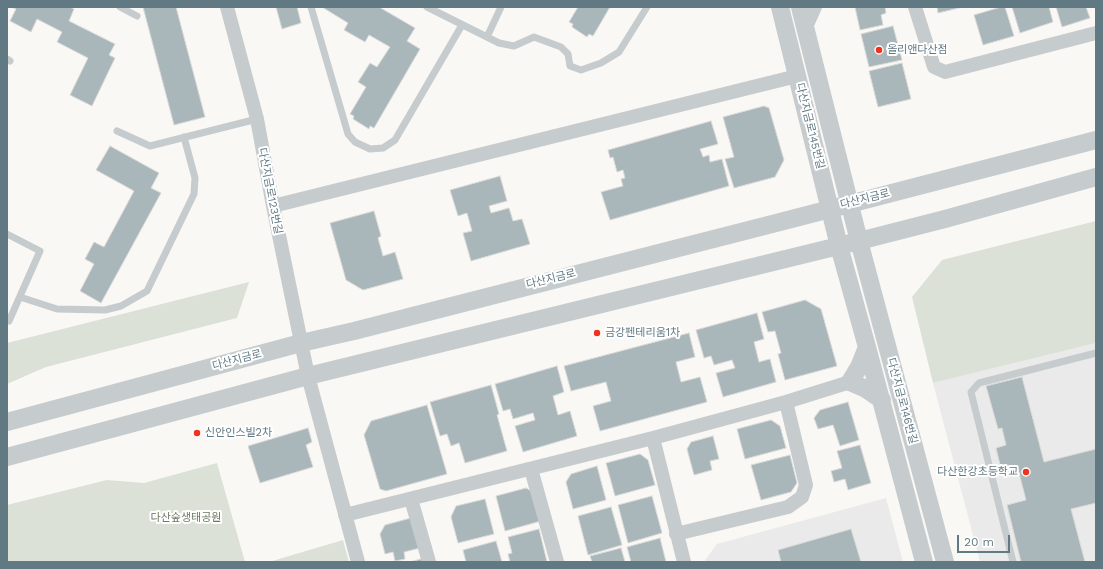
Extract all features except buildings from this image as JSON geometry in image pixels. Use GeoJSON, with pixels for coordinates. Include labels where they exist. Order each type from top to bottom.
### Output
{"type":"FeatureCollection","features":[{"type":"Feature","properties":{"kind":"street","name":"다산지금로123번길"},"geometry":{"type":"LineString","coordinates":[[227,7],[257,120],[272,206],[308,376],[358,562]]}},
{"type":"Feature","properties":{"kind":"street","name":"다산지금로145번길"},"geometry":{"type":"LineString","coordinates":[[780,7],[839,246]]}},
{"type":"Feature","properties":{"kind":"street","name":"다산지금로145번길"},"geometry":{"type":"LineString","coordinates":[[800,7],[859,241]]}},
{"type":"Feature","properties":{"kind":"street"},"geometry":{"type":"LineString","coordinates":[[806,27],[815,7]]}},
{"type":"Feature","properties":{"kind":"street"},"geometry":{"type":"LineString","coordinates":[[915,7],[934,67],[945,72],[1096,33]]}},
{"type":"Feature","properties":{"kind":"street"},"geometry":{"type":"LineString","coordinates":[[272,206],[797,76]]}},
{"type":"Feature","properties":{"kind":"street","name":"다산지금로"},"geometry":{"type":"LineString","coordinates":[[7,422],[301,343],[354,331],[1096,140]]}},
{"type":"Feature","properties":{"kind":"street"},"geometry":{"type":"LineString","coordinates":[[7,457],[308,376],[859,241],[1096,177]]}},
{"type":"Feature","properties":{"kind":"street","name":"다산지금로146번길"},"geometry":{"type":"LineString","coordinates":[[859,241],[945,562]]}},
{"type":"Feature","properties":{"kind":"street","name":"다산지금로146번길"},"geometry":{"type":"LineString","coordinates":[[839,246],[882,400],[924,562]]}},
{"type":"Feature","properties":{"kind":"street"},"geometry":{"type":"LineString","coordinates":[[850,382],[859,367],[867,347]]}},
{"type":"Feature","properties":{"kind":"street"},"geometry":{"type":"LineString","coordinates":[[345,515],[653,438],[786,402],[850,382],[866,389],[882,400]]}},
{"type":"Feature","properties":{"kind":"street"},"geometry":{"type":"LineString","coordinates":[[676,534],[788,507],[802,497],[806,485],[786,402]]}},
{"type":"Feature","properties":{"kind":"street"},"geometry":{"type":"LineString","coordinates":[[653,438],[684,562]]}},
{"type":"Feature","properties":{"kind":"street"},"geometry":{"type":"LineString","coordinates":[[531,469],[557,562]]}},
{"type":"Feature","properties":{"kind":"street"},"geometry":{"type":"LineString","coordinates":[[411,499],[429,562]]}},
{"type":"Feature","properties":{"kind":"lane"},"geometry":{"type":"LineString","coordinates":[[120,7],[137,16]]}},
{"type":"Feature","properties":{"kind":"lane"},"geometry":{"type":"LineString","coordinates":[[311,7],[348,134],[355,142],[370,149],[383,148],[396,140],[462,25]]}},
{"type":"Feature","properties":{"kind":"lane"},"geometry":{"type":"LineString","coordinates":[[427,7],[499,43],[514,46],[534,38],[561,47],[568,54],[570,66],[581,70],[601,63],[619,52],[647,7]]}},
{"type":"Feature","properties":{"kind":"lane"},"geometry":{"type":"LineString","coordinates":[[487,37],[501,7]]}},
{"type":"Feature","properties":{"kind":"lane"},"geometry":{"type":"LineString","coordinates":[[118,131],[150,146],[257,120]]}},
{"type":"Feature","properties":{"kind":"lane"},"geometry":{"type":"LineString","coordinates":[[20,297],[57,309],[105,310],[121,306],[148,291],[194,194],[195,178],[184,137]]}},
{"type":"Feature","properties":{"kind":"lane"},"geometry":{"type":"LineString","coordinates":[[7,234],[40,251],[9,321]]}},
{"type":"Feature","properties":{"kind":"lane"},"geometry":{"type":"LineString","coordinates":[[1013,562],[970,392],[979,383],[1096,353]]}},
{"type":"Feature","properties":{"kind":"shaded area","name":"다산한강초등학교"},"geometry":{"type":"Polygon","coordinates":[[[1096,343],[1096,562],[980,562],[933,383],[1096,343]]]}},
{"type":"Feature","properties":{"kind":"shaded area"},"geometry":{"type":"Polygon","coordinates":[[[886,498],[903,562],[705,562],[717,544],[886,498]]]}},
{"type":"Feature","properties":{"kind":"green space"},"geometry":{"type":"Polygon","coordinates":[[[1096,221],[1096,343],[933,383],[912,297],[942,260],[1096,221]]]}},
{"type":"Feature","properties":{"kind":"green space"},"geometry":{"type":"Polygon","coordinates":[[[249,282],[237,318],[46,367],[7,384],[7,343],[249,282]]]}},
{"type":"Feature","properties":{"kind":"green space","name":"다산숲생태공원"},"geometry":{"type":"Polygon","coordinates":[[[217,463],[245,562],[7,562],[7,505],[107,480],[144,483],[217,463]]]}},
{"type":"Feature","properties":{"kind":"green space"},"geometry":{"type":"Polygon","coordinates":[[[343,540],[349,562],[269,562],[343,540]]]}},
{"type":"Feature","properties":{"kind":"place","name":"올리앤다산점"},"geometry":{"type":"Point","coordinates":[879,50]}},
{"type":"Feature","properties":{"kind":"place","name":"금강펜테리움1차"},"geometry":{"type":"Point","coordinates":[597,333]}},
{"type":"Feature","properties":{"kind":"place","name":"신안인스빌2차"},"geometry":{"type":"Point","coordinates":[197,433]}},
{"type":"Feature","properties":{"kind":"place","name":"다산한강초등학교"},"geometry":{"type":"Point","coordinates":[1026,472]}}]}
